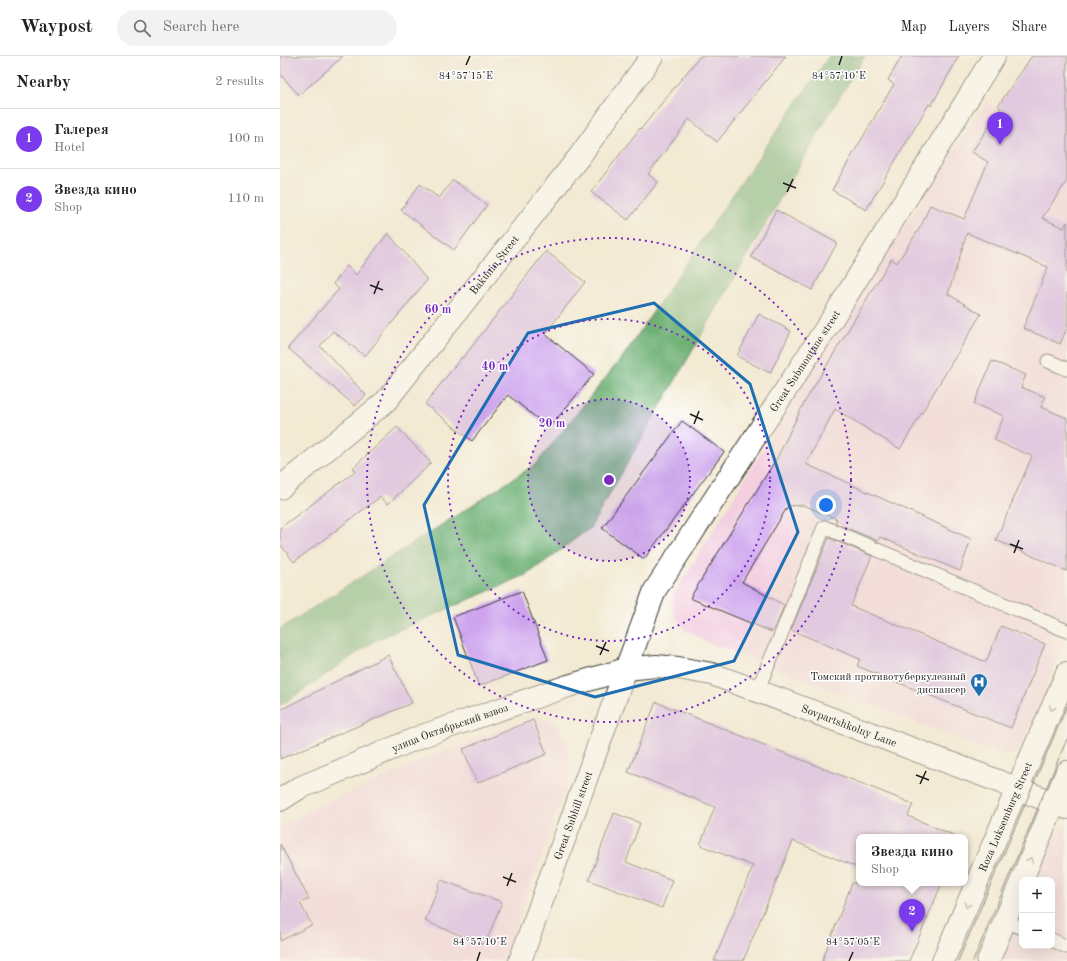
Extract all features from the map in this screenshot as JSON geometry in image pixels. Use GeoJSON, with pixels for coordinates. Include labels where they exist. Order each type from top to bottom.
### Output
{"type":"FeatureCollection","features":[{"type":"Feature","properties":{"kind":"street","name":"Bakunin Street"},"geometry":{"type":"LineString","coordinates":[[280,488],[386,401],[579,157],[652,56]]}},
{"type":"Feature","properties":{"kind":"street","name":"Great Submontane street"},"geometry":{"type":"LineString","coordinates":[[626,669],[655,590],[834,316],[994,56]]}},
{"type":"Feature","properties":{"kind":"street","name":"Sovpartshkolny Lane"},"geometry":{"type":"LineString","coordinates":[[626,669],[656,666],[712,674],[1017,788],[1060,806]]}},
{"type":"Feature","properties":{"kind":"street","name":"улица Октябрьский взвоз"},"geometry":{"type":"LineString","coordinates":[[280,800],[299,788],[422,736],[568,686],[626,669]]}},
{"type":"Feature","properties":{"kind":"street","name":"Great Subhill street"},"geometry":{"type":"LineString","coordinates":[[520,961],[626,669]]}},
{"type":"Feature","properties":{"kind":"street","name":"Roza Luksemburg Street"},"geometry":{"type":"LineString","coordinates":[[943,961],[1067,673]]}},
{"type":"Feature","properties":{"kind":"street"},"geometry":{"type":"LineString","coordinates":[[988,961],[1013,925],[1060,806],[1067,772]]}},
{"type":"Feature","properties":{"kind":"lane"},"geometry":{"type":"LineString","coordinates":[[1048,361],[1067,369]]}},
{"type":"Feature","properties":{"kind":"lane"},"geometry":{"type":"LineString","coordinates":[[757,691],[824,527],[1067,631]]}},
{"type":"Feature","properties":{"kind":"lane"},"geometry":{"type":"LineString","coordinates":[[1055,941],[1067,947]]}},
{"type":"Feature","properties":{"kind":"highlighted area"},"geometry":{"type":"Polygon","coordinates":[[[654,303],[750,384],[798,532],[734,661],[595,697],[458,655],[424,505],[528,333],[654,303]]]}},
{"type":"Feature","properties":{"kind":"shaded area"},"geometry":{"type":"Polygon","coordinates":[[[986,102],[1067,157],[1067,635],[1022,747],[1017,752],[1007,754],[990,751],[705,641],[685,630],[674,615],[672,597],[841,323],[986,102]]]}},
{"type":"Feature","properties":{"kind":"shaded area"},"geometry":{"type":"Polygon","coordinates":[[[534,716],[552,721],[567,743],[571,774],[503,961],[280,961],[280,827],[313,809],[432,756],[534,716]]]}},
{"type":"Feature","properties":{"kind":"shaded area"},"geometry":{"type":"Polygon","coordinates":[[[1063,828],[1067,828],[1067,961],[1001,961],[1019,919],[1019,949],[1055,949],[1055,877],[1037,877],[1053,840],[1063,828]]]}},
{"type":"Feature","properties":{"kind":"green space"},"geometry":{"type":"Polygon","coordinates":[[[829,56],[865,56],[828,116],[590,528],[528,574],[376,640],[280,706],[280,629],[536,464],[624,355],[829,56]]]}},
{"type":"Feature","properties":{"kind":"building"},"geometry":{"type":"Polygon","coordinates":[[[280,56],[343,56],[299,95],[280,74],[280,56]]]}},
{"type":"Feature","properties":{"kind":"building"},"geometry":{"type":"Polygon","coordinates":[[[700,56],[786,56],[717,142],[689,119],[648,174],[658,182],[628,220],[591,192],[640,128],[641,129],[700,56]]]}},
{"type":"Feature","properties":{"kind":"building"},"geometry":{"type":"Polygon","coordinates":[[[902,56],[959,56],[931,106],[929,104],[866,210],[832,190],[894,84],[888,80],[902,56]]]}},
{"type":"Feature","properties":{"kind":"building"},"geometry":{"type":"Polygon","coordinates":[[[1032,56],[1067,56],[1067,181],[1042,218],[1064,228],[1067,222],[1067,328],[1060,344],[1023,328],[1048,267],[967,233],[948,294],[981,314],[900,449],[835,409],[806,464],[971,539],[960,571],[880,537],[878,541],[835,523],[837,519],[803,505],[788,506],[742,582],[784,605],[777,624],[776,623],[772,632],[690,598],[778,456],[804,403],[891,259],[897,263],[921,226],[930,205],[964,219],[988,162],[972,152],[1001,108],[998,106],[1032,56]]]}},
{"type":"Feature","properties":{"kind":"building"},"geometry":{"type":"Polygon","coordinates":[[[453,180],[487,205],[454,250],[401,210],[420,184],[439,198],[453,180]]]}},
{"type":"Feature","properties":{"kind":"building"},"geometry":{"type":"Polygon","coordinates":[[[776,210],[837,243],[812,290],[751,257],[776,210]]]}},
{"type":"Feature","properties":{"kind":"building"},"geometry":{"type":"Polygon","coordinates":[[[388,233],[427,280],[365,356],[333,331],[320,346],[366,395],[355,406],[288,348],[339,289],[333,284],[347,266],[356,275],[388,233]]]}},
{"type":"Feature","properties":{"kind":"building"},"geometry":{"type":"Polygon","coordinates":[[[546,251],[585,282],[545,334],[594,374],[549,428],[508,395],[472,441],[425,404],[462,357],[463,358],[546,251]]]}},
{"type":"Feature","properties":{"kind":"building"},"geometry":{"type":"Polygon","coordinates":[[[759,314],[791,331],[770,373],[737,356],[759,314]]]}},
{"type":"Feature","properties":{"kind":"building"},"geometry":{"type":"Polygon","coordinates":[[[992,361],[1026,375],[1021,387],[1045,397],[1041,407],[1067,418],[1067,571],[996,540],[1032,456],[994,440],[1004,416],[974,404],[992,361]]]}},
{"type":"Feature","properties":{"kind":"building"},"geometry":{"type":"Polygon","coordinates":[[[682,421],[724,452],[644,559],[602,528],[682,421]]]}},
{"type":"Feature","properties":{"kind":"building"},"geometry":{"type":"Polygon","coordinates":[[[397,427],[431,463],[388,504],[380,497],[294,562],[280,544],[280,528],[356,471],[353,468],[397,427]]]}},
{"type":"Feature","properties":{"kind":"building","name":"Томский противотуберкулезный диспансер"},"geometry":{"type":"Polygon","coordinates":[[[829,538],[872,556],[851,606],[986,662],[1001,626],[1045,644],[1011,728],[857,666],[860,659],[791,630],[829,538]]]}},
{"type":"Feature","properties":{"kind":"building"},"geometry":{"type":"Polygon","coordinates":[[[522,591],[548,660],[479,686],[453,617],[522,591]]]}},
{"type":"Feature","properties":{"kind":"building"},"geometry":{"type":"Polygon","coordinates":[[[388,655],[412,703],[280,759],[280,710],[388,655]]]}},
{"type":"Feature","properties":{"kind":"building"},"geometry":{"type":"Polygon","coordinates":[[[656,702],[913,804],[908,816],[951,834],[856,834],[856,867],[793,841],[743,961],[714,961],[753,866],[700,845],[715,807],[628,772],[656,702]]]}},
{"type":"Feature","properties":{"kind":"building"},"geometry":{"type":"Polygon","coordinates":[[[533,720],[547,754],[477,783],[463,749],[533,720]]]}},
{"type":"Feature","properties":{"kind":"building"},"geometry":{"type":"Polygon","coordinates":[[[614,813],[640,823],[626,862],[672,880],[662,908],[589,880],[614,813]]]}},
{"type":"Feature","properties":{"kind":"building"},"geometry":{"type":"Polygon","coordinates":[[[280,844],[309,899],[300,903],[312,925],[280,941],[280,844]]]}},
{"type":"Feature","properties":{"kind":"building"},"geometry":{"type":"Polygon","coordinates":[[[441,880],[502,902],[485,945],[425,921],[441,880]]]}},
{"type":"Feature","properties":{"kind":"building"},"geometry":{"type":"Polygon","coordinates":[[[852,883],[856,883],[856,886],[941,886],[909,961],[822,961],[852,883]]]}},
{"type":"Feature","properties":{"kind":"tram line"},"geometry":{"type":"LineString","coordinates":[[958,961],[1067,706]]}},
{"type":"Feature","properties":{"kind":"tram line"},"geometry":{"type":"LineString","coordinates":[[973,961],[1067,739]]}},
{"type":"Feature","properties":{"kind":"place","name":"Галерея"},"geometry":{"type":"Point","coordinates":[1000,145]}},
{"type":"Feature","properties":{"kind":"place","name":"Томский противотуберкулезный диспансер"},"geometry":{"type":"Point","coordinates":[979,697]}},
{"type":"Feature","properties":{"kind":"place","name":"Звезда кино"},"geometry":{"type":"Point","coordinates":[912,932]}}]}
